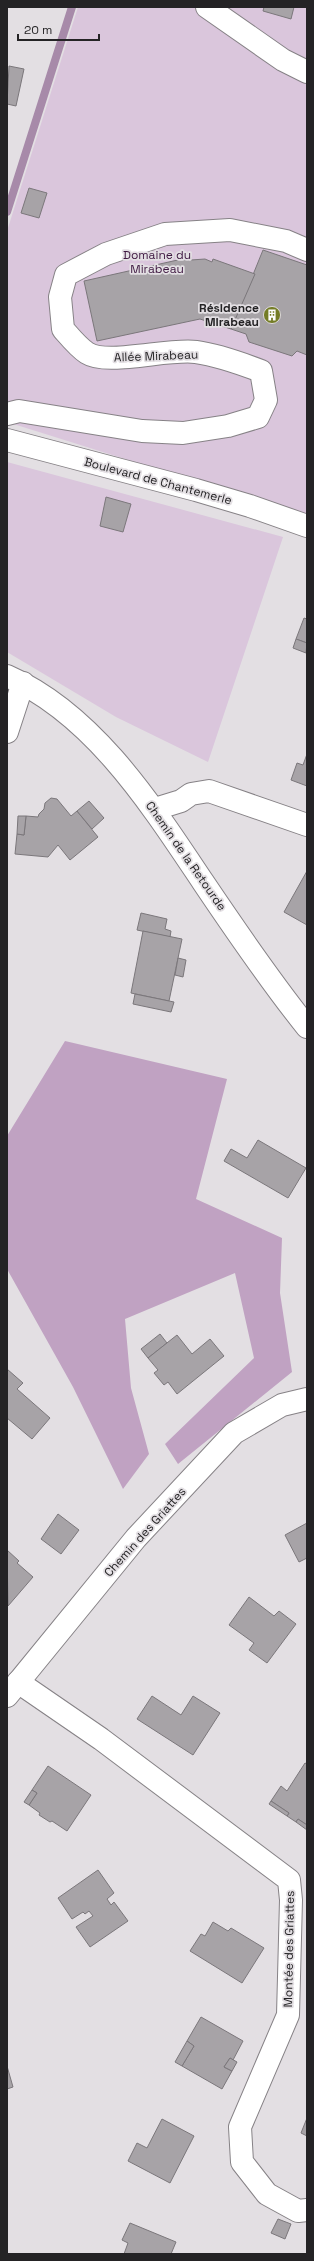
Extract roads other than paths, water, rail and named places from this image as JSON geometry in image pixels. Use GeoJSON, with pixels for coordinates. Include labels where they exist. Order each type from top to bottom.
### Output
{"type":"FeatureCollection","features":[{"type":"Feature","properties":{"kind":"street"},"geometry":{"type":"LineString","coordinates":[[207,7],[283,60],[307,72]]}},
{"type":"Feature","properties":{"kind":"street","name":"Allée Mirabeau"},"geometry":{"type":"LineString","coordinates":[[7,414],[19,410],[142,430],[183,433],[228,426],[258,417],[266,400],[261,370],[235,361],[195,352],[146,354],[113,359],[87,354],[63,329],[60,298],[66,275],[106,254],[165,234],[230,230],[286,241],[307,250]]}},
{"type":"Feature","properties":{"kind":"street","name":"Boulevard de Chantemerle"},"geometry":{"type":"LineString","coordinates":[[7,440],[202,492],[250,506],[307,526]]}},
{"type":"Feature","properties":{"kind":"street"},"geometry":{"type":"LineString","coordinates":[[7,732],[15,680]]}},
{"type":"Feature","properties":{"kind":"street","name":"Chemin de la Retourde"},"geometry":{"type":"LineString","coordinates":[[15,680],[59,706],[81,724],[160,817],[249,947],[307,1028]]}},
{"type":"Feature","properties":{"kind":"street"},"geometry":{"type":"LineString","coordinates":[[160,817],[191,794],[209,791],[307,825]]}},
{"type":"Feature","properties":{"kind":"street","name":"Chemin des Griattes"},"geometry":{"type":"LineString","coordinates":[[13,1689],[136,1538],[234,1433],[282,1405],[307,1399]]}},
{"type":"Feature","properties":{"kind":"street","name":"Montée des Griattes"},"geometry":{"type":"LineString","coordinates":[[13,1689],[101,1738],[289,1880],[291,1900],[288,2015],[240,2127],[242,2162],[267,2194],[298,2211],[307,2210]]}},
{"type":"Feature","properties":{"kind":"waterway"},"geometry":{"type":"LineString","coordinates":[[7,212],[72,7]]}},
{"type":"Feature","properties":{"kind":"place","name":"Résidence Mirabeau"},"geometry":{"type":"Point","coordinates":[272,315]}},
{"type":"Feature","properties":{"kind":"park label","name":"Domaine du Mirabeau"},"geometry":{"type":"Point","coordinates":[157,262]}}]}
